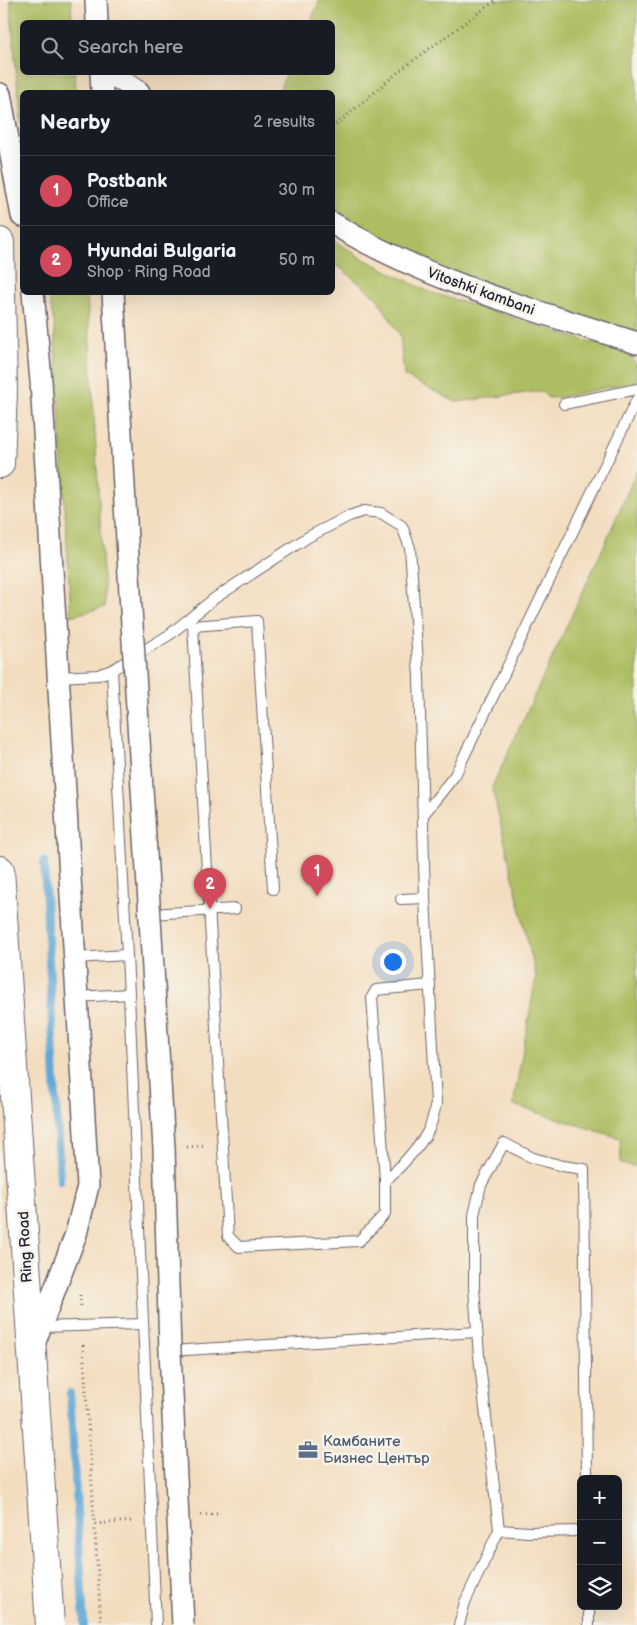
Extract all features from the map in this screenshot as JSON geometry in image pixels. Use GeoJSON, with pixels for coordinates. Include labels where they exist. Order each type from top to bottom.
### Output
{"type":"FeatureCollection","features":[{"type":"Feature","properties":{"kind":"highway"},"geometry":{"type":"LineString","coordinates":[[0,242],[3,392],[0,464]]}},
{"type":"Feature","properties":{"kind":"highway","name":"Ring Road"},"geometry":{"type":"LineString","coordinates":[[0,870],[36,1340],[50,1625]]}},
{"type":"Feature","properties":{"kind":"street"},"geometry":{"type":"LineString","coordinates":[[96,0],[97,20]]}},
{"type":"Feature","properties":{"kind":"street"},"geometry":{"type":"LineString","coordinates":[[101,75],[102,90]]}},
{"type":"Feature","properties":{"kind":"street"},"geometry":{"type":"LineString","coordinates":[[113,75],[136,90]]}},
{"type":"Feature","properties":{"kind":"street"},"geometry":{"type":"LineString","coordinates":[[0,94],[20,205]]}},
{"type":"Feature","properties":{"kind":"street","name":"Vitoshki kambani"},"geometry":{"type":"LineString","coordinates":[[335,226],[427,272],[504,302],[637,343]]}},
{"type":"Feature","properties":{"kind":"street"},"geometry":{"type":"LineString","coordinates":[[33,295],[41,381],[88,1186],[76,1234],[36,1340]]}},
{"type":"Feature","properties":{"kind":"street"},"geometry":{"type":"LineString","coordinates":[[113,295],[164,1148],[170,1351],[183,1625]]}},
{"type":"Feature","properties":{"kind":"lane"},"geometry":{"type":"LineString","coordinates":[[564,404],[637,389]]}},
{"type":"Feature","properties":{"kind":"lane"},"geometry":{"type":"LineString","coordinates":[[424,814],[455,775],[637,399]]}},
{"type":"Feature","properties":{"kind":"lane"},"geometry":{"type":"LineString","coordinates":[[59,678],[98,675],[112,670],[168,635],[215,598],[308,537],[356,514],[364,512],[381,513],[402,526],[410,548],[419,677],[426,898],[436,1103],[427,1134],[398,1169],[385,1180]]}},
{"type":"Feature","properties":{"kind":"lane"},"geometry":{"type":"LineString","coordinates":[[274,889],[257,622],[193,626],[228,1236],[239,1247],[359,1241],[378,1224],[385,1214],[385,1180],[372,997],[376,990],[385,988],[430,985]]}},
{"type":"Feature","properties":{"kind":"lane"},"geometry":{"type":"LineString","coordinates":[[112,670],[129,994],[156,1625]]}},
{"type":"Feature","properties":{"kind":"lane"},"geometry":{"type":"LineString","coordinates":[[401,899],[426,898]]}},
{"type":"Feature","properties":{"kind":"lane"},"geometry":{"type":"LineString","coordinates":[[150,914],[235,909]]}},
{"type":"Feature","properties":{"kind":"lane"},"geometry":{"type":"LineString","coordinates":[[74,958],[127,956]]}},
{"type":"Feature","properties":{"kind":"lane"},"geometry":{"type":"LineString","coordinates":[[77,996],[129,994]]}},
{"type":"Feature","properties":{"kind":"lane"},"geometry":{"type":"LineString","coordinates":[[459,1625],[465,1602],[500,1530],[478,1356],[474,1288],[474,1215],[482,1185],[504,1143],[533,1158],[584,1169],[587,1475]]}},
{"type":"Feature","properties":{"kind":"lane"},"geometry":{"type":"LineString","coordinates":[[36,1340],[82,1326],[143,1324]]}},
{"type":"Feature","properties":{"kind":"lane"},"geometry":{"type":"LineString","coordinates":[[170,1351],[477,1332]]}},
{"type":"Feature","properties":{"kind":"lane"},"geometry":{"type":"LineString","coordinates":[[500,1530],[529,1532],[577,1531]]}},
{"type":"Feature","properties":{"kind":"lane"},"geometry":{"type":"LineString","coordinates":[[589,1610],[589,1625]]}},
{"type":"Feature","properties":{"kind":"path"},"geometry":{"type":"LineString","coordinates":[[335,125],[403,68],[496,0]]}},
{"type":"Feature","properties":{"kind":"path"},"geometry":{"type":"LineString","coordinates":[[164,1148],[222,1144]]}},
{"type":"Feature","properties":{"kind":"path"},"geometry":{"type":"LineString","coordinates":[[79,1289],[101,1625]]}},
{"type":"Feature","properties":{"kind":"green space"},"geometry":{"type":"Polygon","coordinates":[[[10,0],[71,0],[72,20],[20,20],[20,75],[75,75],[76,90],[20,90],[20,117],[10,0]]]}},
{"type":"Feature","properties":{"kind":"green space"},"geometry":{"type":"Polygon","coordinates":[[[320,0],[637,0],[637,334],[434,267],[354,223],[335,209],[335,90],[279,90],[286,75],[335,75],[335,20],[311,20],[320,0]]]}},
{"type":"Feature","properties":{"kind":"green space"},"geometry":{"type":"Polygon","coordinates":[[[335,240],[360,257],[427,291],[628,354],[637,365],[637,381],[562,397],[548,398],[541,391],[456,402],[404,376],[400,335],[377,298],[335,265],[335,240]]]}},
{"type":"Feature","properties":{"kind":"green space"},"geometry":{"type":"Polygon","coordinates":[[[48,295],[87,295],[105,607],[71,616],[54,323],[48,295]]]}},
{"type":"Feature","properties":{"kind":"green space"},"geometry":{"type":"Polygon","coordinates":[[[637,470],[637,1167],[621,1164],[620,1138],[513,1105],[536,977],[492,787],[603,548],[637,470]]]}},
{"type":"Feature","properties":{"kind":"waterway"},"geometry":{"type":"LineString","coordinates":[[44,861],[60,1181]]}},
{"type":"Feature","properties":{"kind":"waterway"},"geometry":{"type":"LineString","coordinates":[[70,1393],[84,1625]]}},
{"type":"Feature","properties":{"kind":"place","name":"Postbank"},"geometry":{"type":"Point","coordinates":[317,896]}},
{"type":"Feature","properties":{"kind":"place","name":"Hyundai Bulgaria"},"geometry":{"type":"Point","coordinates":[210,909]}},
{"type":"Feature","properties":{"kind":"place","name":"Камбаните Бизнес Център"},"geometry":{"type":"Point","coordinates":[308,1450]}}]}
